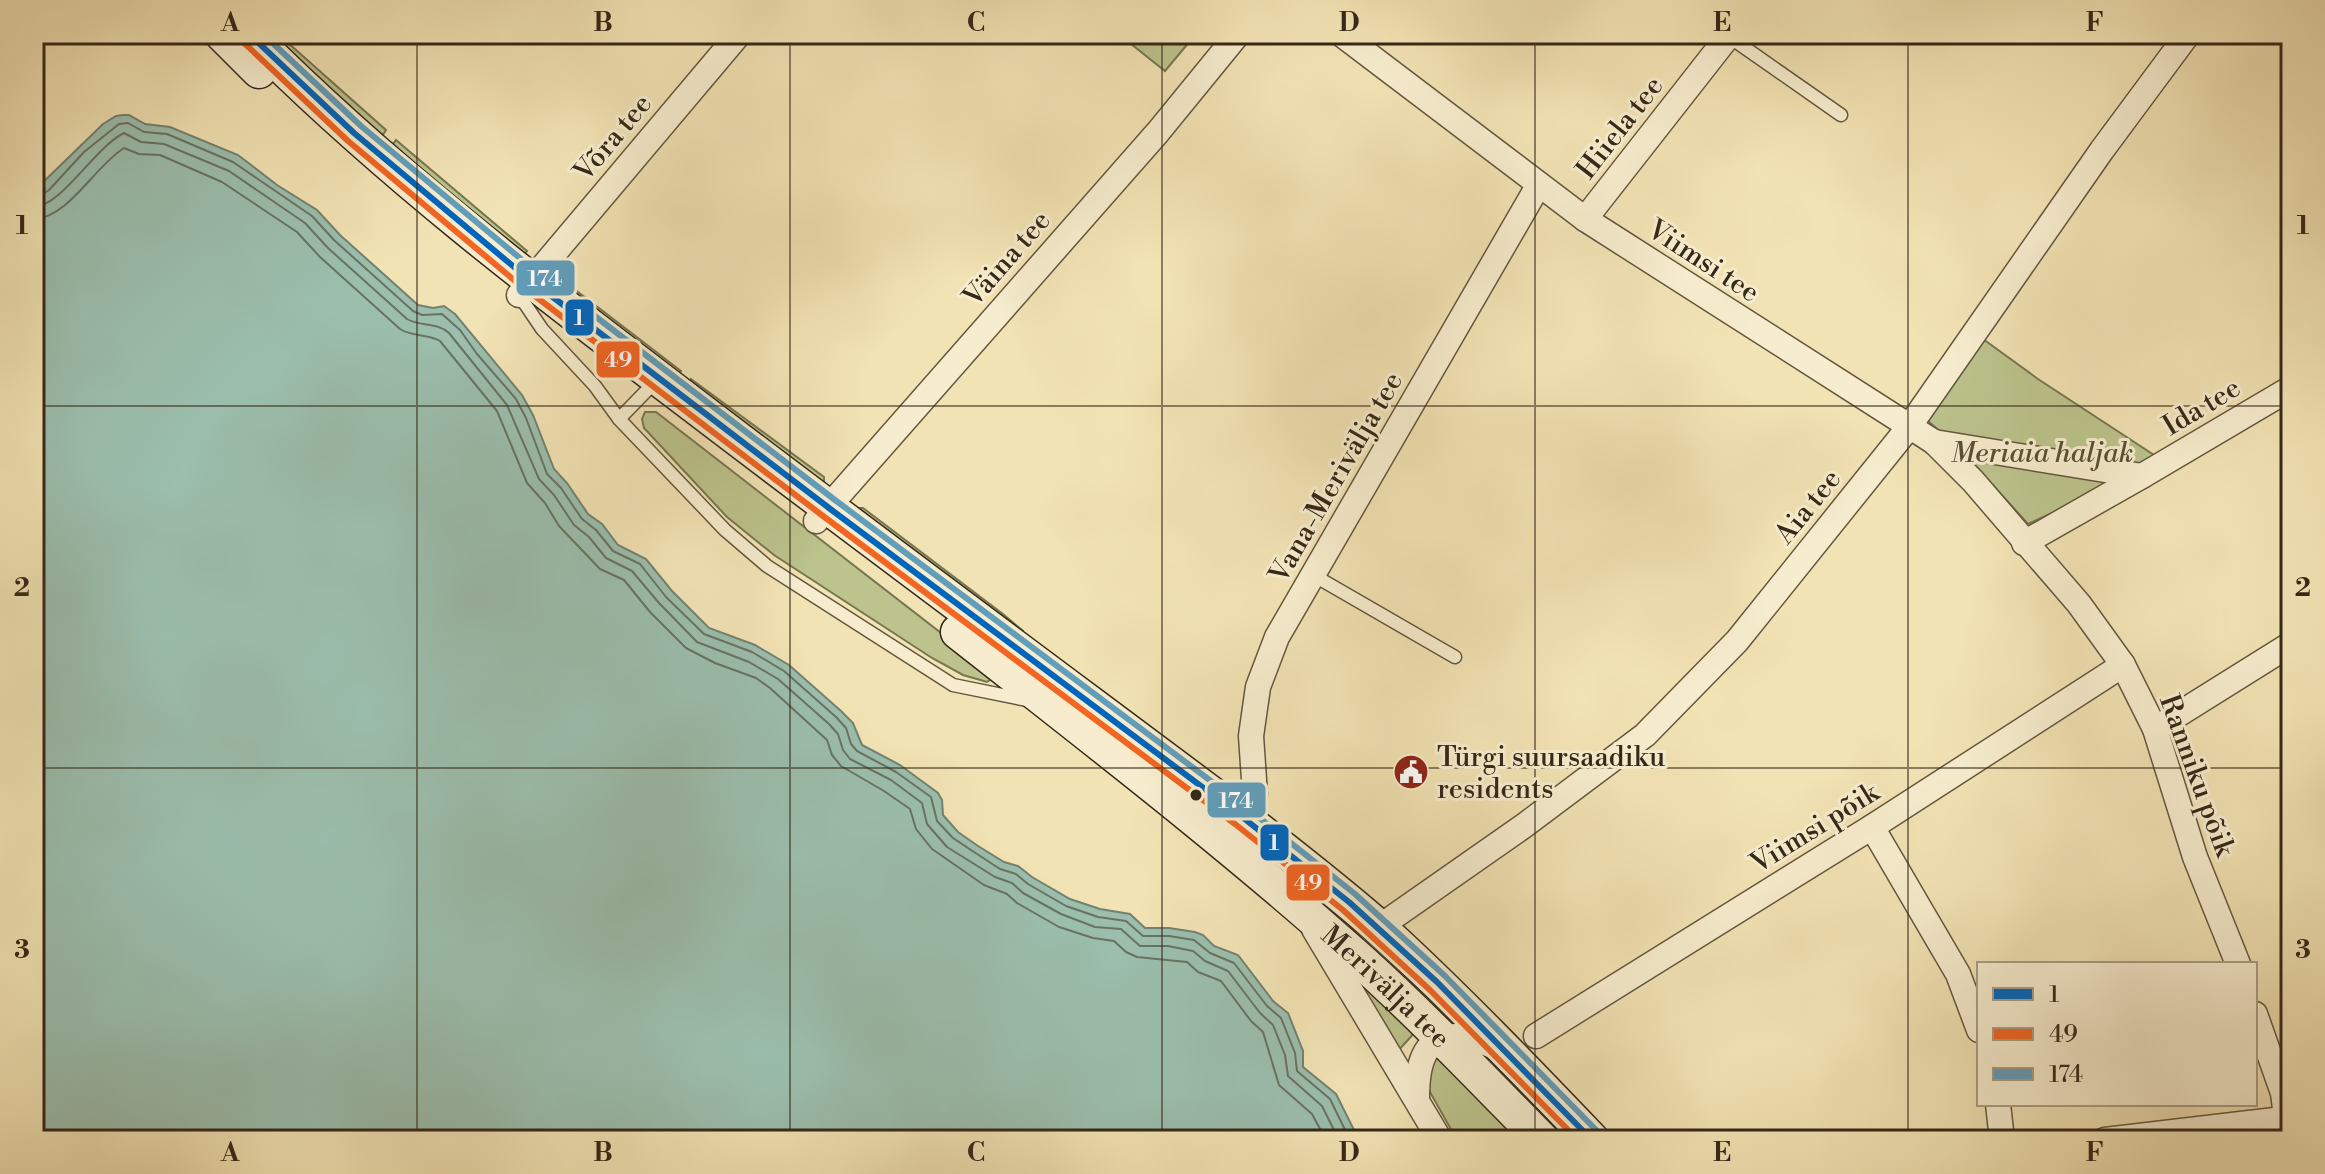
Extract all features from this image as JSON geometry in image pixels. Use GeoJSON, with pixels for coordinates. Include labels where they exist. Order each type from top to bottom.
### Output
{"type":"FeatureCollection","features":[{"type":"Feature","properties":{"kind":"main road"},"geometry":{"type":"LineString","coordinates":[[230,34],[350,131],[525,287],[1232,829]]}},
{"type":"Feature","properties":{"kind":"main road"},"geometry":{"type":"LineString","coordinates":[[822,514],[1047,704],[1232,829]]}},
{"type":"Feature","properties":{"kind":"main road","name":"Merivälja tee"},"geometry":{"type":"LineString","coordinates":[[1232,829],[1381,930],[1523,1045],[1592,1140]]}},
{"type":"Feature","properties":{"kind":"main road","name":"Merivälja tee"},"geometry":{"type":"LineString","coordinates":[[1232,829],[1302,910],[1362,962],[1542,1140]]}},
{"type":"Feature","properties":{"kind":"street","name":"Võra tee"},"geometry":{"type":"LineString","coordinates":[[525,287],[739,34]]}},
{"type":"Feature","properties":{"kind":"street","name":"Väina tee"},"geometry":{"type":"LineString","coordinates":[[822,514],[1158,132],[1238,34]]}},
{"type":"Feature","properties":{"kind":"street","name":"Viimsi tee"},"geometry":{"type":"LineString","coordinates":[[1341,34],[1585,219],[1934,442],[1973,481],[2024,543]]}},
{"type":"Feature","properties":{"kind":"street","name":"Aia tee"},"geometry":{"type":"LineString","coordinates":[[1381,930],[1392,918],[1525,825],[1645,735],[1737,641],[1909,427],[2102,150],[2188,34]]}},
{"type":"Feature","properties":{"kind":"street","name":"Hiiela tee"},"geometry":{"type":"LineString","coordinates":[[1585,219],[1729,35]]}},
{"type":"Feature","properties":{"kind":"street","name":"Vana-Merivälja tee"},"geometry":{"type":"LineString","coordinates":[[1232,829],[1255,794],[1251,736],[1258,687],[1277,637],[1538,186]]}},
{"type":"Feature","properties":{"kind":"street","name":"Ida tee"},"geometry":{"type":"LineString","coordinates":[[2024,543],[2291,388]]}},
{"type":"Feature","properties":{"kind":"street"},"geometry":{"type":"LineString","coordinates":[[1934,442],[2142,476]]}},
{"type":"Feature","properties":{"kind":"street","name":"Ranniku põik"},"geometry":{"type":"LineString","coordinates":[[2024,543],[2079,604],[2123,665],[2155,729],[2195,857],[2237,962]]}},
{"type":"Feature","properties":{"kind":"street"},"geometry":{"type":"LineString","coordinates":[[2155,729],[2291,644]]}},
{"type":"Feature","properties":{"kind":"street","name":"Viimsi põik"},"geometry":{"type":"LineString","coordinates":[[1523,1045],[1872,827],[2123,665]]}},
{"type":"Feature","properties":{"kind":"street"},"geometry":{"type":"LineString","coordinates":[[1872,827],[1958,974],[1977,1025]]}},
{"type":"Feature","properties":{"kind":"street"},"geometry":{"type":"LineString","coordinates":[[1302,910],[1440,1140]]}},
{"type":"Feature","properties":{"kind":"street"},"geometry":{"type":"LineString","coordinates":[[2105,1140],[2289,1125],[2283,1093],[2257,1020]]}},
{"type":"Feature","properties":{"kind":"street"},"geometry":{"type":"LineString","coordinates":[[1417,1100],[1417,1071],[1423,1052],[1441,1039],[1467,1037],[1523,1045]]}},
{"type":"Feature","properties":{"kind":"street"},"geometry":{"type":"LineString","coordinates":[[1998,1106],[2002,1140]]}},
{"type":"Feature","properties":{"kind":"lane"},"geometry":{"type":"LineString","coordinates":[[1729,35],[1841,115]]}},
{"type":"Feature","properties":{"kind":"lane"},"geometry":{"type":"LineString","coordinates":[[525,287],[542,329],[595,386],[619,419],[725,530],[767,566],[953,685],[1047,704]]}},
{"type":"Feature","properties":{"kind":"lane"},"geometry":{"type":"LineString","coordinates":[[619,419],[652,386]]}},
{"type":"Feature","properties":{"kind":"lane"},"geometry":{"type":"LineString","coordinates":[[1313,575],[1455,657]]}},
{"type":"Feature","properties":{"kind":"green space"},"geometry":{"type":"Polygon","coordinates":[[[263,34],[278,34],[386,130],[379,141],[263,34]]]}},
{"type":"Feature","properties":{"kind":"green space"},"geometry":{"type":"Polygon","coordinates":[[[1196,34],[1165,71],[1121,36],[1196,34]]]}},
{"type":"Feature","properties":{"kind":"green space"},"geometry":{"type":"Polygon","coordinates":[[[396,140],[527,251],[523,257],[389,149],[396,140]]]}},
{"type":"Feature","properties":{"kind":"green space"},"geometry":{"type":"Polygon","coordinates":[[[552,272],[681,371],[677,378],[551,278],[552,272]]]}},
{"type":"Feature","properties":{"kind":"green space","name":"Meriaia haljak"},"geometry":{"type":"Polygon","coordinates":[[[1983,339],[2157,457],[2118,483],[2028,524],[1964,453],[1928,421],[1983,339]]]}},
{"type":"Feature","properties":{"kind":"green space"},"geometry":{"type":"Polygon","coordinates":[[[691,379],[824,477],[824,485],[688,386],[691,379]]]}},
{"type":"Feature","properties":{"kind":"green space"},"geometry":{"type":"Polygon","coordinates":[[[645,412],[656,412],[990,671],[993,678],[987,682],[963,675],[932,658],[774,555],[727,517],[644,428],[642,419],[645,412]]]}},
{"type":"Feature","properties":{"kind":"green space"},"geometry":{"type":"Polygon","coordinates":[[[857,508],[863,508],[1003,614],[1023,631],[1022,636],[857,508]]]}},
{"type":"Feature","properties":{"kind":"green space"},"geometry":{"type":"Polygon","coordinates":[[[1364,978],[1416,1031],[1398,1051],[1358,982],[1364,978]]]}},
{"type":"Feature","properties":{"kind":"green space"},"geometry":{"type":"Polygon","coordinates":[[[1437,1052],[1524,1140],[1457,1140],[1426,1085],[1437,1052]]]}},
{"type":"Feature","properties":{"kind":"water"},"geometry":{"type":"Polygon","coordinates":[[[129,115],[145,124],[170,127],[238,155],[317,210],[340,235],[418,305],[433,308],[444,306],[455,314],[522,395],[554,469],[588,514],[602,524],[618,545],[646,559],[709,628],[755,645],[789,665],[853,723],[862,745],[900,765],[938,793],[943,815],[958,832],[1070,899],[1100,909],[1130,914],[1145,928],[1195,932],[1214,946],[1238,955],[1273,1001],[1288,1013],[1303,1051],[1303,1067],[1336,1094],[1359,1140],[34,1140],[34,191],[103,124],[116,116],[129,115]]]}},
{"type":"Feature","properties":{"kind":"transit line","name":"1"},"geometry":{"type":"LineString","coordinates":[[249,34],[354,133],[520,272],[1241,816],[1349,902],[1437,982],[1592,1140]]}},
{"type":"Feature","properties":{"kind":"transit line","name":"174"},"geometry":{"type":"LineString","coordinates":[[263,34],[361,126],[527,264],[835,500],[1247,808],[1355,894],[1444,975],[1599,1133]]}},
{"type":"Feature","properties":{"kind":"transit line","name":"49"},"geometry":{"type":"LineString","coordinates":[[242,41],[348,141],[514,280],[1235,824],[1343,910],[1430,990],[1578,1140]]}},
{"type":"Feature","properties":{"kind":"place","name":"Türgi suursaadiku residents"},"geometry":{"type":"Point","coordinates":[1411,772]}}]}
